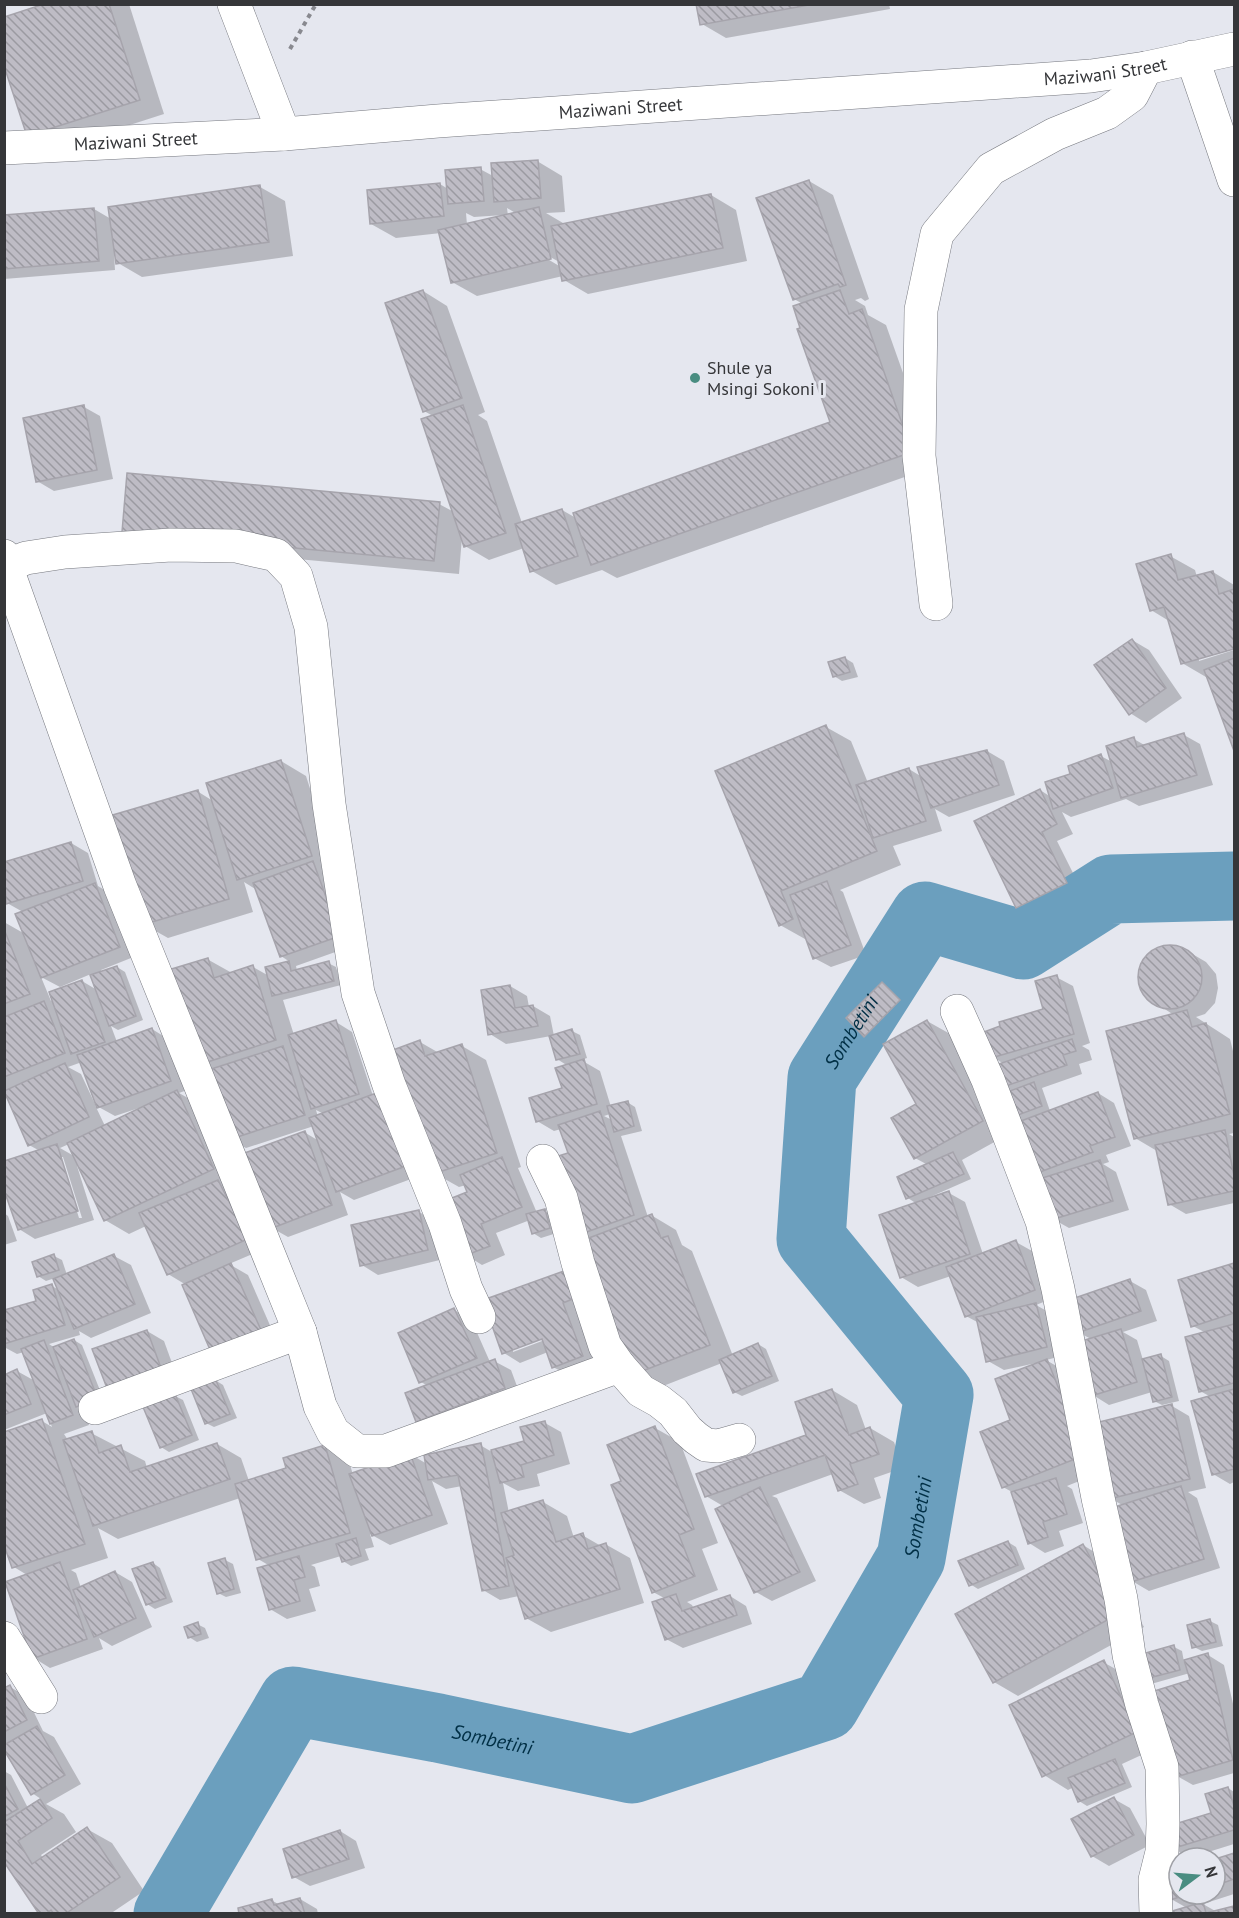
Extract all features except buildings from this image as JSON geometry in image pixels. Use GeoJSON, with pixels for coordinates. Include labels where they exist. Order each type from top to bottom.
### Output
{"type":"FeatureCollection","features":[{"type":"Feature","properties":{"kind":"street"},"geometry":{"type":"LineString","coordinates":[[234,4],[284,134]]}},
{"type":"Feature","properties":{"kind":"street","name":"Maziwani Street"},"geometry":{"type":"LineString","coordinates":[[6,143],[284,134],[438,121],[1091,76],[1146,68],[1234,49]]}},
{"type":"Feature","properties":{"kind":"street"},"geometry":{"type":"LineString","coordinates":[[1192,57],[1234,180]]}},
{"type":"Feature","properties":{"kind":"street"},"geometry":{"type":"LineString","coordinates":[[936,604],[919,456],[921,310],[936,234],[992,169],[1055,134],[1107,113],[1132,95],[1146,68]]}},
{"type":"Feature","properties":{"kind":"street"},"geometry":{"type":"LineString","coordinates":[[479,1317],[466,1289],[445,1224],[393,1096],[358,993],[329,804],[311,627],[296,576],[276,555],[237,546],[171,545],[77,551],[5,561],[120,886],[300,1332],[320,1406],[333,1432],[357,1451],[386,1451],[619,1366]]}},
{"type":"Feature","properties":{"kind":"street"},"geometry":{"type":"LineString","coordinates":[[957,1011],[988,1080],[1042,1221],[1058,1289],[1096,1486],[1121,1599],[1130,1655],[1142,1705],[1162,1767],[1162,1852],[1155,1880],[1156,1914]]}},
{"type":"Feature","properties":{"kind":"street"},"geometry":{"type":"LineString","coordinates":[[543,1161],[561,1198],[578,1263],[605,1346],[619,1366],[641,1391],[673,1412],[687,1430],[706,1445],[718,1446],[739,1440]]}},
{"type":"Feature","properties":{"kind":"street"},"geometry":{"type":"LineString","coordinates":[[95,1408],[300,1332]]}},
{"type":"Feature","properties":{"kind":"street"},"geometry":{"type":"LineString","coordinates":[[4,1638],[41,1697]]}},
{"type":"Feature","properties":{"kind":"waterway","name":"Sombetini"},"geometry":{"type":"LineString","coordinates":[[168,1914],[293,1701],[438,1728],[632,1769],[825,1706],[911,1558],[939,1395],[811,1239],[822,1078],[925,916],[1023,945],[1111,889],[1234,886]]}},
{"type":"Feature","properties":{"kind":"place","name":"Shule ya Msingi Sokoni I"},"geometry":{"type":"Point","coordinates":[695,378]}}]}
